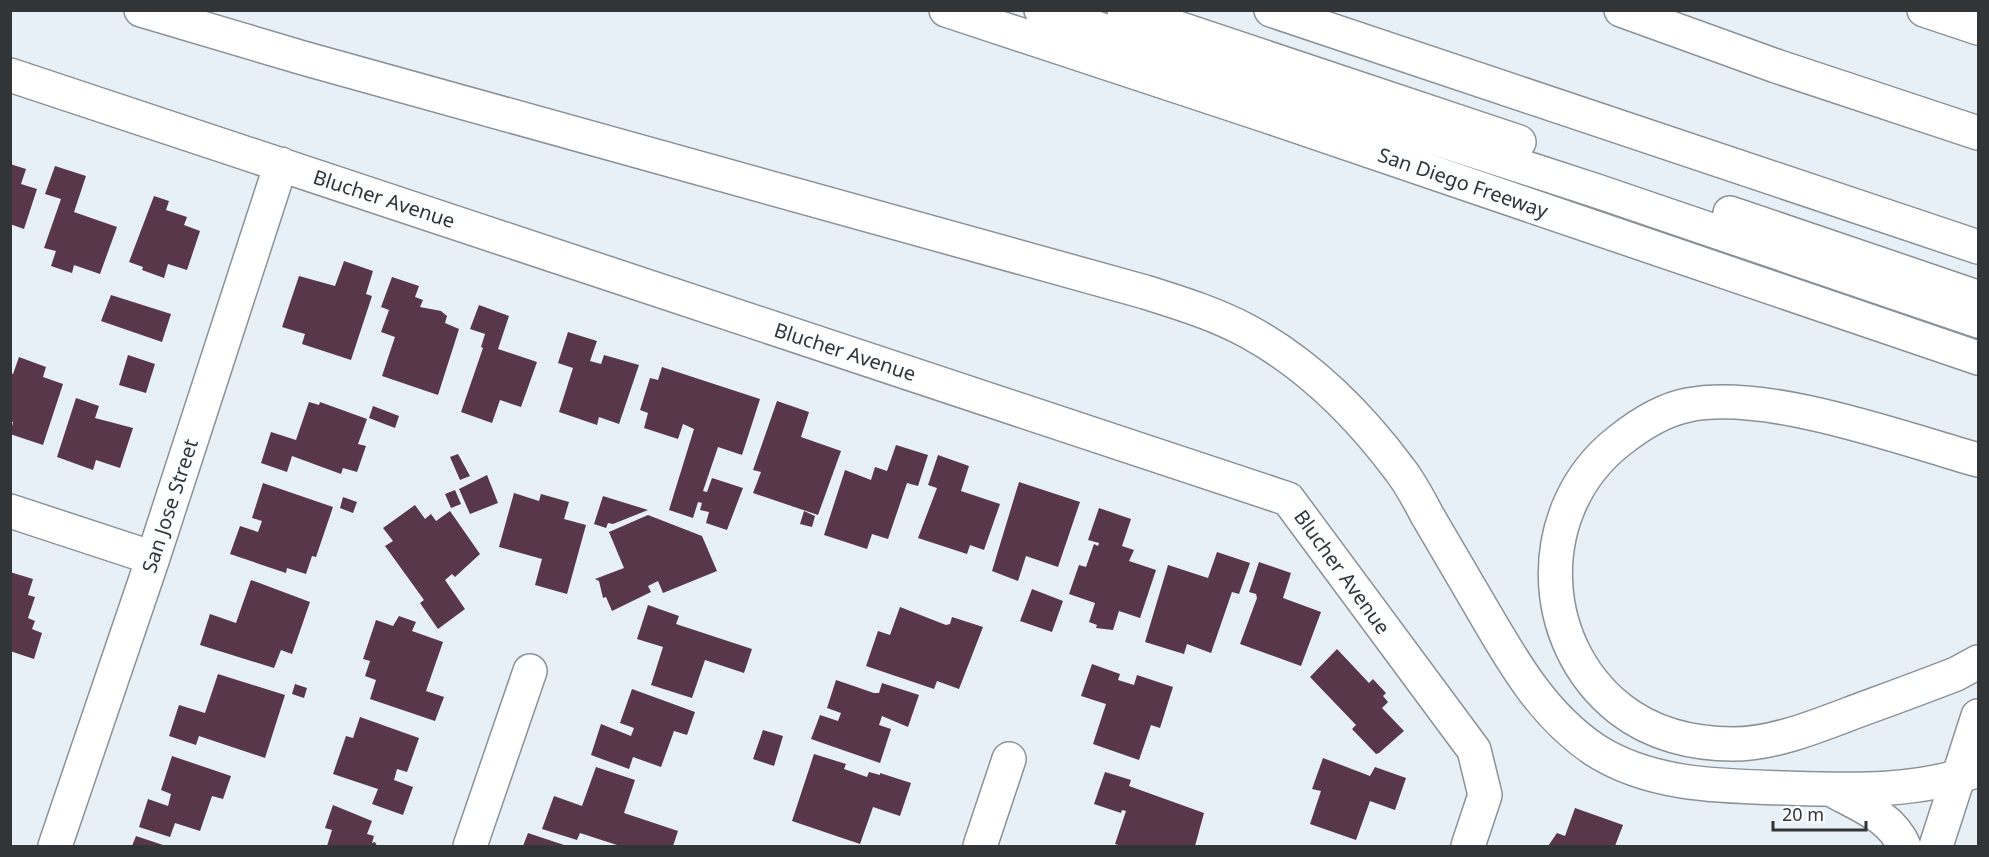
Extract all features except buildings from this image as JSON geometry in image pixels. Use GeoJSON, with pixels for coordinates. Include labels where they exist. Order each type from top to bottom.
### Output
{"type":"FeatureCollection","features":[{"type":"Feature","properties":{"kind":"main road"},"geometry":{"type":"LineString","coordinates":[[141,10],[303,58],[1145,292],[1199,310],[1248,332],[1287,356],[1323,385],[1359,419],[1395,463],[1509,655],[1540,701],[1571,732],[1596,750],[1626,766],[1660,776],[1713,786],[1831,789],[1917,786],[1969,773]]}},
{"type":"Feature","properties":{"kind":"main road","name":"San Diego Freeway"},"geometry":{"type":"LineString","coordinates":[[946,10],[1281,121],[1978,358]]}},
{"type":"Feature","properties":{"kind":"main road"},"geometry":{"type":"LineString","coordinates":[[1041,10],[1597,191],[1978,321]]}},
{"type":"Feature","properties":{"kind":"main road"},"geometry":{"type":"LineString","coordinates":[[1124,10],[1978,297]]}},
{"type":"Feature","properties":{"kind":"main road"},"geometry":{"type":"LineString","coordinates":[[1271,10],[1978,247]]}},
{"type":"Feature","properties":{"kind":"main road"},"geometry":{"type":"LineString","coordinates":[[1349,10],[1408,56]]}},
{"type":"Feature","properties":{"kind":"main road"},"geometry":{"type":"LineString","coordinates":[[1621,10],[1776,66],[1978,133]]}},
{"type":"Feature","properties":{"kind":"main road"},"geometry":{"type":"LineString","coordinates":[[1924,10],[1978,28]]}},
{"type":"Feature","properties":{"kind":"main road","name":"Blucher Avenue"},"geometry":{"type":"LineString","coordinates":[[10,75],[1288,499],[1474,750],[1485,795],[1468,846]]}},
{"type":"Feature","properties":{"kind":"main road","name":"San Jose Street"},"geometry":{"type":"LineString","coordinates":[[55,846],[153,558],[281,164]]}},
{"type":"Feature","properties":{"kind":"main road"},"geometry":{"type":"LineString","coordinates":[[1978,460],[1802,412],[1715,402],[1686,405],[1656,416],[1632,430],[1610,448],[1590,470],[1576,491],[1563,520],[1556,545],[1555,575],[1557,603],[1564,629],[1575,654],[1601,692],[1621,710],[1643,724],[1687,740],[1736,744],[1797,734],[1956,674],[1978,662]]}},
{"type":"Feature","properties":{"kind":"main road"},"geometry":{"type":"LineString","coordinates":[[10,511],[153,558]]}},
{"type":"Feature","properties":{"kind":"main road"},"geometry":{"type":"LineString","coordinates":[[470,846],[530,671]]}},
{"type":"Feature","properties":{"kind":"main road"},"geometry":{"type":"LineString","coordinates":[[1936,846],[1969,773],[1978,716]]}},
{"type":"Feature","properties":{"kind":"main road"},"geometry":{"type":"LineString","coordinates":[[980,846],[1010,759]]}},
{"type":"Feature","properties":{"kind":"main road"},"geometry":{"type":"LineString","coordinates":[[1831,789],[1881,816],[1899,835],[1904,846]]}}]}
